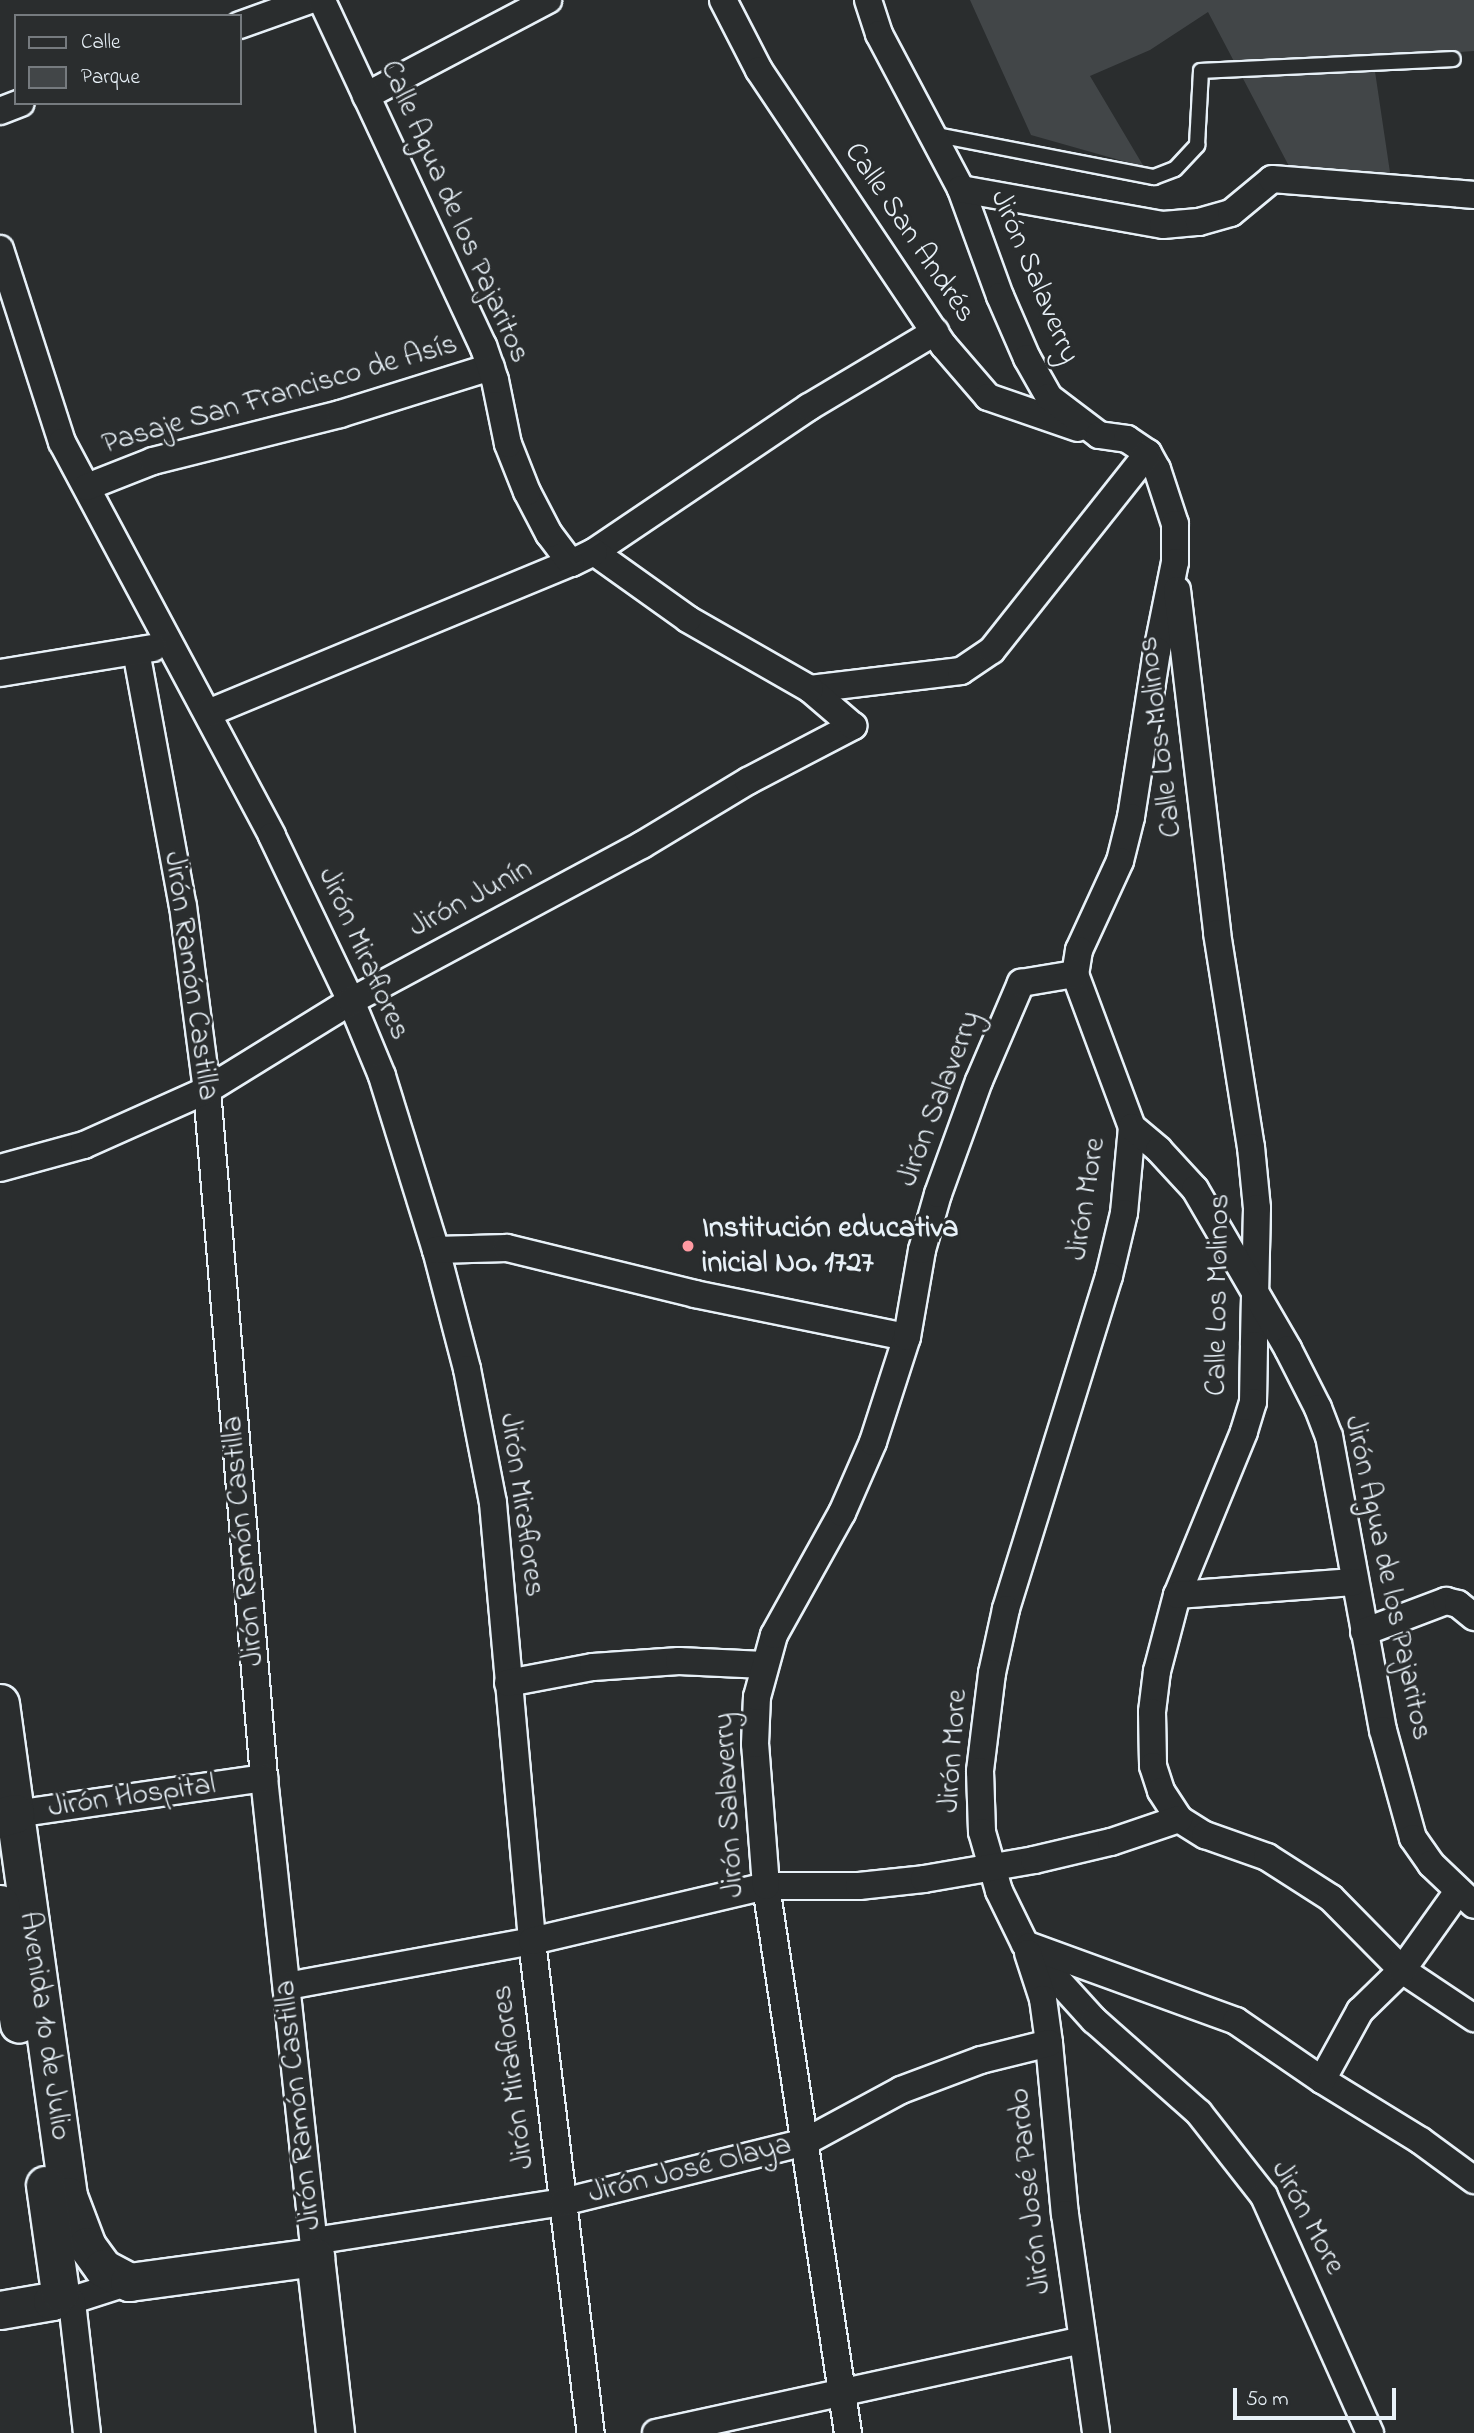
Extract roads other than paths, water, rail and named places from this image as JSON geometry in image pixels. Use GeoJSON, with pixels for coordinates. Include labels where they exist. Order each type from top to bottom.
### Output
{"type":"FeatureCollection","features":[{"type":"Feature","properties":{"kind":"highway","name":"Avenida 10 de Julio"},"geometry":{"type":"LineString","coordinates":[[0,1704],[8,1816]]}},
{"type":"Feature","properties":{"kind":"street"},"geometry":{"type":"LineString","coordinates":[[242,24],[310,0]]}},
{"type":"Feature","properties":{"kind":"street","name":"Calle Agua de los Pajaritos"},"geometry":{"type":"LineString","coordinates":[[322,0],[491,367],[508,444],[527,492],[549,534],[583,557],[810,689],[853,726]]}},
{"type":"Feature","properties":{"kind":"street"},"geometry":{"type":"LineString","coordinates":[[366,96],[548,0]]}},
{"type":"Feature","properties":{"kind":"street","name":"Calle San Andrés"},"geometry":{"type":"LineString","coordinates":[[723,0],[759,70],[934,332],[988,397],[1099,435]]}},
{"type":"Feature","properties":{"kind":"street","name":"Jirón Salaverry"},"geometry":{"type":"LineString","coordinates":[[868,0],[879,33],[961,189],[1000,296],[1027,358],[1049,397],[1099,435],[1127,439],[1148,453]]}},
{"type":"Feature","properties":{"kind":"street"},"geometry":{"type":"LineString","coordinates":[[961,189],[1163,225],[1199,222],[1231,213],[1272,180],[1474,195]]}},
{"type":"Feature","properties":{"kind":"street"},"geometry":{"type":"LineString","coordinates":[[0,249],[62,442],[169,645],[0,673]]}},
{"type":"Feature","properties":{"kind":"street"},"geometry":{"type":"LineString","coordinates":[[208,713],[583,557],[809,407],[934,332]]}},
{"type":"Feature","properties":{"kind":"street","name":"Pasaje San Francisco de Asís"},"geometry":{"type":"LineString","coordinates":[[87,487],[153,461],[267,434],[491,367]]}},
{"type":"Feature","properties":{"kind":"street"},"geometry":{"type":"LineString","coordinates":[[810,689],[961,671],[992,650],[1148,453],[1157,469],[1175,524],[1175,562],[1157,651],[1131,817],[1120,861],[1079,950],[1075,974]]}},
{"type":"Feature","properties":{"kind":"street","name":"Calle Los Molinos"},"geometry":{"type":"LineString","coordinates":[[1175,562],[1217,933],[1251,1147],[1257,1208],[1250,1412],[1177,1595],[1157,1671],[1152,1712],[1153,1766],[1161,1791],[1179,1819],[1205,1835],[1267,1857],[1323,1892],[1402,1970],[1474,2018]]}},
{"type":"Feature","properties":{"kind":"street","name":"Jirón Miraflores"},"geometry":{"type":"LineString","coordinates":[[169,645],[272,836],[351,1001],[382,1076],[436,1250],[467,1369],[493,1503],[532,1941],[590,2433]]}},
{"type":"Feature","properties":{"kind":"street","name":"Jirón Ramón Castilla"},"geometry":{"type":"LineString","coordinates":[[136,651],[183,906],[207,1090],[264,1778],[335,2433]]}},
{"type":"Feature","properties":{"kind":"street","name":"Jirón Junín"},"geometry":{"type":"LineString","coordinates":[[0,1168],[84,1145],[207,1090],[351,1001],[642,845],[748,780],[853,726]]}},
{"type":"Feature","properties":{"kind":"street","name":"Jirón Salaverry"},"geometry":{"type":"LineString","coordinates":[[848,2433],[766,1885],[755,1744],[757,1698],[764,1665],[785,1610],[842,1513],[873,1442],[907,1337],[922,1250],[938,1194],[979,1081],[1021,983],[1075,974]]}},
{"type":"Feature","properties":{"kind":"street","name":"Jirón More"},"geometry":{"type":"LineString","coordinates":[[1075,974],[1132,1127],[1124,1213],[1109,1276],[1009,1598],[992,1673],[980,1799],[982,1832],[990,1866],[1025,1944],[1094,2020],[1199,2113],[1234,2154],[1264,2196],[1370,2433]]}},
{"type":"Feature","properties":{"kind":"street","name":"Jirón Agua de los Pajaritos"},"geometry":{"type":"LineString","coordinates":[[1132,1127],[1159,1150],[1195,1189],[1288,1349],[1329,1436],[1383,1730],[1413,1838],[1431,1864],[1466,1899]]}},
{"type":"Feature","properties":{"kind":"street"},"geometry":{"type":"LineString","coordinates":[[436,1250],[507,1248],[695,1294],[907,1337]]}},
{"type":"Feature","properties":{"kind":"street"},"geometry":{"type":"LineString","coordinates":[[1177,1595],[1354,1582]]}},
{"type":"Feature","properties":{"kind":"street"},"geometry":{"type":"LineString","coordinates":[[1364,1632],[1446,1601],[1458,1604],[1474,1617]]}},
{"type":"Feature","properties":{"kind":"street"},"geometry":{"type":"LineString","coordinates":[[508,1683],[593,1667],[679,1661],[764,1665]]}},
{"type":"Feature","properties":{"kind":"street","name":"Jirón Hospital"},"geometry":{"type":"LineString","coordinates":[[8,1816],[264,1778]]}},
{"type":"Feature","properties":{"kind":"street","name":"Avenida 10 de Julio"},"geometry":{"type":"LineString","coordinates":[[8,1816],[41,2085],[68,2196],[63,2225],[86,2246],[80,2289]]}},
{"type":"Feature","properties":{"kind":"street"},"geometry":{"type":"LineString","coordinates":[[286,1986],[532,1941],[766,1885],[859,1886],[924,1879],[1034,1860],[1111,1842],[1179,1819]]}},
{"type":"Feature","properties":{"kind":"street"},"geometry":{"type":"LineString","coordinates":[[1322,2080],[1360,2011],[1402,1970],[1466,1899]]}},
{"type":"Feature","properties":{"kind":"street","name":"Avenida 10 de Julio"},"geometry":{"type":"LineString","coordinates":[[0,1904],[33,2032]]}},
{"type":"Feature","properties":{"kind":"street"},"geometry":{"type":"LineString","coordinates":[[1025,1944],[1236,2021],[1322,2080],[1421,2141],[1474,2179]]}},
{"type":"Feature","properties":{"kind":"street","name":"Jirón José Pardo"},"geometry":{"type":"LineString","coordinates":[[1025,1944],[1043,1999],[1065,2214],[1096,2433]]}},
{"type":"Feature","properties":{"kind":"street","name":"Jirón José Olaya"},"geometry":{"type":"LineString","coordinates":[[0,2310],[80,2289],[314,2249],[563,2202],[805,2142],[901,2090],[981,2060],[1049,2043]]}},
{"type":"Feature","properties":{"kind":"street"},"geometry":{"type":"LineString","coordinates":[[80,2289],[87,2433]]}},
{"type":"Feature","properties":{"kind":"street"},"geometry":{"type":"LineString","coordinates":[[656,2433],[1082,2340]]}},
{"type":"Feature","properties":{"kind":"lane"},"geometry":{"type":"LineString","coordinates":[[932,134],[1154,177],[1175,169],[1197,145],[1201,71],[1452,59]]}},
{"type":"Feature","properties":{"kind":"place","name":"Institución educativa inicial No. 1727"},"geometry":{"type":"Point","coordinates":[688,1246]}}]}
